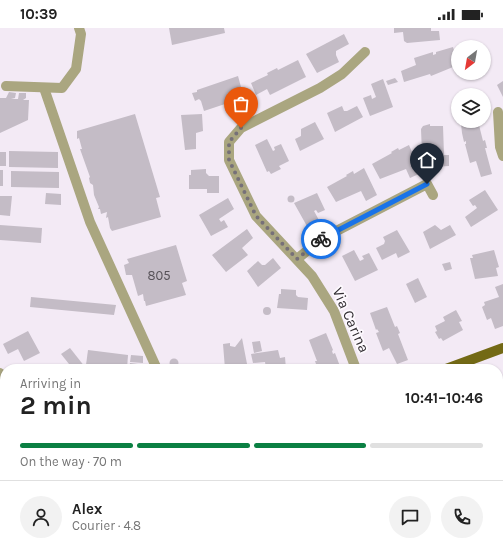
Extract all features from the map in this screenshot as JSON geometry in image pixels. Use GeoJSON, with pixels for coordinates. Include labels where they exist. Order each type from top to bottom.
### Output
{"type":"FeatureCollection","features":[{"type":"Feature","properties":{"kind":"main road"},"geometry":{"type":"LineString","coordinates":[[460,364],[503,348]]}},
{"type":"Feature","properties":{"kind":"street"},"geometry":{"type":"LineString","coordinates":[[6,86],[62,88],[76,69],[80,34],[79,28]]}},
{"type":"Feature","properties":{"kind":"street","name":"Via Carina"},"geometry":{"type":"LineString","coordinates":[[354,364],[334,311],[312,276],[256,216],[229,160],[229,142],[241,128],[320,88],[342,74],[365,52]]}},
{"type":"Feature","properties":{"kind":"street"},"geometry":{"type":"LineString","coordinates":[[44,88],[90,222],[155,364]]}},
{"type":"Feature","properties":{"kind":"street"},"geometry":{"type":"LineString","coordinates":[[498,112],[500,146],[503,156]]}},
{"type":"Feature","properties":{"kind":"street"},"geometry":{"type":"LineString","coordinates":[[297,259],[323,238],[427,184],[433,195]]}},
{"type":"Feature","properties":{"kind":"building"},"geometry":{"type":"Polygon","coordinates":[[[169,28],[224,28],[225,33],[172,45],[169,28]]]}},
{"type":"Feature","properties":{"kind":"building"},"geometry":{"type":"Polygon","coordinates":[[[394,28],[431,28],[431,31],[439,31],[440,40],[407,43],[404,41],[403,32],[394,33],[394,28]]]}},
{"type":"Feature","properties":{"kind":"building"},"geometry":{"type":"Polygon","coordinates":[[[344,34],[349,44],[336,51],[339,62],[317,73],[306,54],[344,34]]]}},
{"type":"Feature","properties":{"kind":"building"},"geometry":{"type":"Polygon","coordinates":[[[451,48],[451,68],[431,76],[430,74],[404,82],[401,71],[416,65],[414,58],[433,52],[433,55],[436,54],[436,52],[451,48]]]}},
{"type":"Feature","properties":{"kind":"building"},"geometry":{"type":"Polygon","coordinates":[[[298,60],[306,77],[270,95],[267,89],[256,95],[251,83],[268,75],[267,73],[277,68],[278,70],[298,60]]]}},
{"type":"Feature","properties":{"kind":"building"},"geometry":{"type":"Polygon","coordinates":[[[238,76],[241,87],[228,93],[226,97],[228,103],[204,111],[201,101],[199,99],[195,101],[192,93],[197,92],[197,90],[238,76]]]}},
{"type":"Feature","properties":{"kind":"building"},"geometry":{"type":"Polygon","coordinates":[[[395,78],[398,82],[388,85],[386,81],[395,78]]]}},
{"type":"Feature","properties":{"kind":"building"},"geometry":{"type":"Polygon","coordinates":[[[383,79],[393,107],[370,116],[363,98],[371,95],[372,99],[376,97],[371,84],[383,79]]]}},
{"type":"Feature","properties":{"kind":"building"},"geometry":{"type":"Polygon","coordinates":[[[503,81],[503,97],[497,85],[503,81]]]}},
{"type":"Feature","properties":{"kind":"building"},"geometry":{"type":"Polygon","coordinates":[[[9,92],[16,93],[15,98],[11,99],[18,99],[19,93],[26,93],[26,98],[23,100],[29,100],[28,120],[0,133],[0,98],[6,98],[9,92]]]}},
{"type":"Feature","properties":{"kind":"building"},"geometry":{"type":"Polygon","coordinates":[[[342,106],[344,111],[347,111],[357,106],[363,117],[335,132],[327,113],[342,106]]]}},
{"type":"Feature","properties":{"kind":"building"},"geometry":{"type":"Polygon","coordinates":[[[135,114],[160,197],[156,198],[161,217],[112,231],[108,217],[106,218],[107,212],[101,214],[100,209],[98,209],[99,207],[94,195],[93,185],[90,183],[90,177],[80,149],[82,149],[79,138],[77,139],[77,131],[135,114]]]}},
{"type":"Feature","properties":{"kind":"building"},"geometry":{"type":"Polygon","coordinates":[[[202,114],[203,131],[196,133],[196,149],[185,150],[181,115],[202,114]]]}},
{"type":"Feature","properties":{"kind":"building"},"geometry":{"type":"Polygon","coordinates":[[[315,122],[324,139],[300,151],[295,139],[301,136],[301,129],[315,122]]]}},
{"type":"Feature","properties":{"kind":"building"},"geometry":{"type":"Polygon","coordinates":[[[430,124],[430,126],[443,126],[444,155],[449,155],[449,166],[432,167],[432,158],[429,154],[422,154],[421,129],[423,126],[430,124]]]}},
{"type":"Feature","properties":{"kind":"building"},"geometry":{"type":"Polygon","coordinates":[[[461,128],[480,128],[483,141],[485,140],[487,148],[485,148],[492,174],[481,177],[476,161],[470,163],[465,144],[466,141],[464,142],[461,128]]]}},
{"type":"Feature","properties":{"kind":"building"},"geometry":{"type":"Polygon","coordinates":[[[267,139],[273,151],[275,150],[274,147],[281,144],[289,161],[279,166],[281,169],[271,174],[269,171],[267,172],[255,145],[267,139]]]}},
{"type":"Feature","properties":{"kind":"building"},"geometry":{"type":"Polygon","coordinates":[[[409,145],[421,173],[410,178],[406,169],[380,179],[372,164],[398,148],[399,150],[409,145]]]}},
{"type":"Feature","properties":{"kind":"building"},"geometry":{"type":"Polygon","coordinates":[[[9,151],[58,152],[58,168],[9,167],[9,151]]]}},
{"type":"Feature","properties":{"kind":"building"},"geometry":{"type":"Polygon","coordinates":[[[0,152],[6,152],[6,166],[0,166],[0,152]]]}},
{"type":"Feature","properties":{"kind":"building"},"geometry":{"type":"Polygon","coordinates":[[[364,168],[377,195],[366,201],[361,191],[336,202],[327,187],[353,171],[354,174],[364,168]]]}},
{"type":"Feature","properties":{"kind":"building"},"geometry":{"type":"Polygon","coordinates":[[[206,169],[206,173],[209,176],[219,176],[219,193],[207,193],[207,189],[189,189],[189,175],[191,175],[191,170],[206,169]]]}},
{"type":"Feature","properties":{"kind":"building"},"geometry":{"type":"Polygon","coordinates":[[[0,170],[3,170],[3,186],[0,186],[0,170]]]}},
{"type":"Feature","properties":{"kind":"building"},"geometry":{"type":"Polygon","coordinates":[[[11,171],[59,172],[59,188],[11,187],[11,171]]]}},
{"type":"Feature","properties":{"kind":"building"},"geometry":{"type":"Polygon","coordinates":[[[485,190],[498,210],[471,227],[465,217],[477,208],[475,205],[473,206],[469,200],[485,190]]]}},
{"type":"Feature","properties":{"kind":"building"},"geometry":{"type":"Polygon","coordinates":[[[46,193],[61,194],[61,205],[45,204],[46,193]]]}},
{"type":"Feature","properties":{"kind":"building"},"geometry":{"type":"Polygon","coordinates":[[[317,193],[325,210],[318,213],[316,210],[314,211],[320,222],[308,228],[294,203],[317,193]]]}},
{"type":"Feature","properties":{"kind":"building"},"geometry":{"type":"Polygon","coordinates":[[[291,195],[294,196],[294,202],[291,203],[288,202],[287,199],[288,196],[291,195]]]}},
{"type":"Feature","properties":{"kind":"building"},"geometry":{"type":"Polygon","coordinates":[[[0,196],[12,196],[10,216],[0,215],[0,196]]]}},
{"type":"Feature","properties":{"kind":"building"},"geometry":{"type":"Polygon","coordinates":[[[228,198],[234,209],[219,219],[221,222],[224,220],[228,227],[211,236],[199,215],[228,198]]]}},
{"type":"Feature","properties":{"kind":"building"},"geometry":{"type":"Polygon","coordinates":[[[0,225],[42,228],[41,243],[0,240],[0,225]]]}},
{"type":"Feature","properties":{"kind":"building"},"geometry":{"type":"Polygon","coordinates":[[[435,225],[441,230],[450,225],[456,235],[430,249],[423,232],[435,225]]]}},
{"type":"Feature","properties":{"kind":"building"},"geometry":{"type":"Polygon","coordinates":[[[247,229],[253,238],[242,248],[248,255],[226,272],[212,255],[247,229]]]}},
{"type":"Feature","properties":{"kind":"building"},"geometry":{"type":"Polygon","coordinates":[[[397,230],[410,252],[398,258],[396,253],[382,260],[376,248],[384,244],[385,241],[383,237],[397,230]]]}},
{"type":"Feature","properties":{"kind":"building"},"geometry":{"type":"Polygon","coordinates":[[[176,245],[187,281],[182,283],[186,295],[146,306],[143,294],[138,296],[132,275],[126,275],[124,265],[129,263],[127,259],[176,245]]]}},
{"type":"Feature","properties":{"kind":"building"},"geometry":{"type":"Polygon","coordinates":[[[354,250],[360,261],[364,259],[362,256],[369,253],[378,270],[355,281],[342,256],[354,250]]]}},
{"type":"Feature","properties":{"kind":"building"},"geometry":{"type":"Polygon","coordinates":[[[494,250],[499,267],[496,268],[498,276],[475,279],[470,258],[473,258],[472,255],[494,250]]]}},
{"type":"Feature","properties":{"kind":"building"},"geometry":{"type":"Polygon","coordinates":[[[273,258],[281,268],[258,287],[247,271],[258,261],[262,265],[265,265],[273,258]]]}},
{"type":"Feature","properties":{"kind":"building"},"geometry":{"type":"Polygon","coordinates":[[[450,262],[452,269],[445,271],[442,264],[450,262]]]}},
{"type":"Feature","properties":{"kind":"building"},"geometry":{"type":"Polygon","coordinates":[[[418,278],[427,297],[415,303],[406,284],[418,278]]]}},
{"type":"Feature","properties":{"kind":"building"},"geometry":{"type":"Polygon","coordinates":[[[503,284],[503,326],[495,329],[491,318],[487,320],[482,307],[485,305],[484,302],[499,297],[495,287],[503,284]]]}},
{"type":"Feature","properties":{"kind":"building"},"geometry":{"type":"Polygon","coordinates":[[[281,289],[296,290],[296,295],[298,297],[308,298],[307,310],[277,308],[281,289]]]}},
{"type":"Feature","properties":{"kind":"building"},"geometry":{"type":"Polygon","coordinates":[[[31,297],[116,305],[114,315],[30,307],[31,297]]]}},
{"type":"Feature","properties":{"kind":"building"},"geometry":{"type":"Polygon","coordinates":[[[265,307],[269,307],[271,311],[269,315],[265,315],[263,313],[263,309],[265,307]]]}},
{"type":"Feature","properties":{"kind":"building"},"geometry":{"type":"Polygon","coordinates":[[[387,307],[395,327],[397,326],[400,333],[398,334],[408,360],[397,364],[389,348],[383,351],[376,333],[379,332],[377,329],[376,330],[370,313],[387,307]]]}},
{"type":"Feature","properties":{"kind":"building"},"geometry":{"type":"Polygon","coordinates":[[[456,310],[462,321],[459,322],[463,330],[443,341],[441,338],[439,339],[435,332],[437,331],[435,326],[445,321],[443,317],[456,310]]]}},
{"type":"Feature","properties":{"kind":"building"},"geometry":{"type":"Polygon","coordinates":[[[28,331],[40,353],[24,361],[18,349],[8,354],[3,344],[28,331]]]}},
{"type":"Feature","properties":{"kind":"building"},"geometry":{"type":"Polygon","coordinates":[[[326,333],[333,350],[333,354],[335,353],[339,364],[316,364],[315,361],[317,361],[309,340],[326,333]]]}},
{"type":"Feature","properties":{"kind":"building"},"geometry":{"type":"Polygon","coordinates":[[[242,338],[247,364],[225,364],[223,344],[230,343],[230,346],[235,347],[242,338]]]}},
{"type":"Feature","properties":{"kind":"building"},"geometry":{"type":"Polygon","coordinates":[[[260,341],[262,351],[254,353],[252,342],[260,341]]]}},
{"type":"Feature","properties":{"kind":"building"},"geometry":{"type":"Polygon","coordinates":[[[70,348],[83,364],[69,364],[61,354],[70,348]]]}},
{"type":"Feature","properties":{"kind":"building"},"geometry":{"type":"Polygon","coordinates":[[[88,350],[128,355],[127,364],[86,364],[88,350]]]}},
{"type":"Feature","properties":{"kind":"building"},"geometry":{"type":"Polygon","coordinates":[[[278,350],[280,358],[285,357],[286,364],[265,364],[265,362],[253,363],[251,354],[278,350]]]}},
{"type":"Feature","properties":{"kind":"building"},"geometry":{"type":"Polygon","coordinates":[[[131,355],[143,356],[143,363],[130,362],[131,355]]]}},
{"type":"Feature","properties":{"kind":"building"},"geometry":{"type":"Polygon","coordinates":[[[174,358],[178,361],[178,364],[169,363],[174,358]]]}},
{"type":"Feature","properties":{"kind":"way so far"},"geometry":{"type":"LineString","coordinates":[[241,128],[229,142],[229,160],[256,216],[297,259],[321,239]]}},
{"type":"Feature","properties":{"kind":"route"},"geometry":{"type":"LineString","coordinates":[[321,239],[427,184]]}}]}
